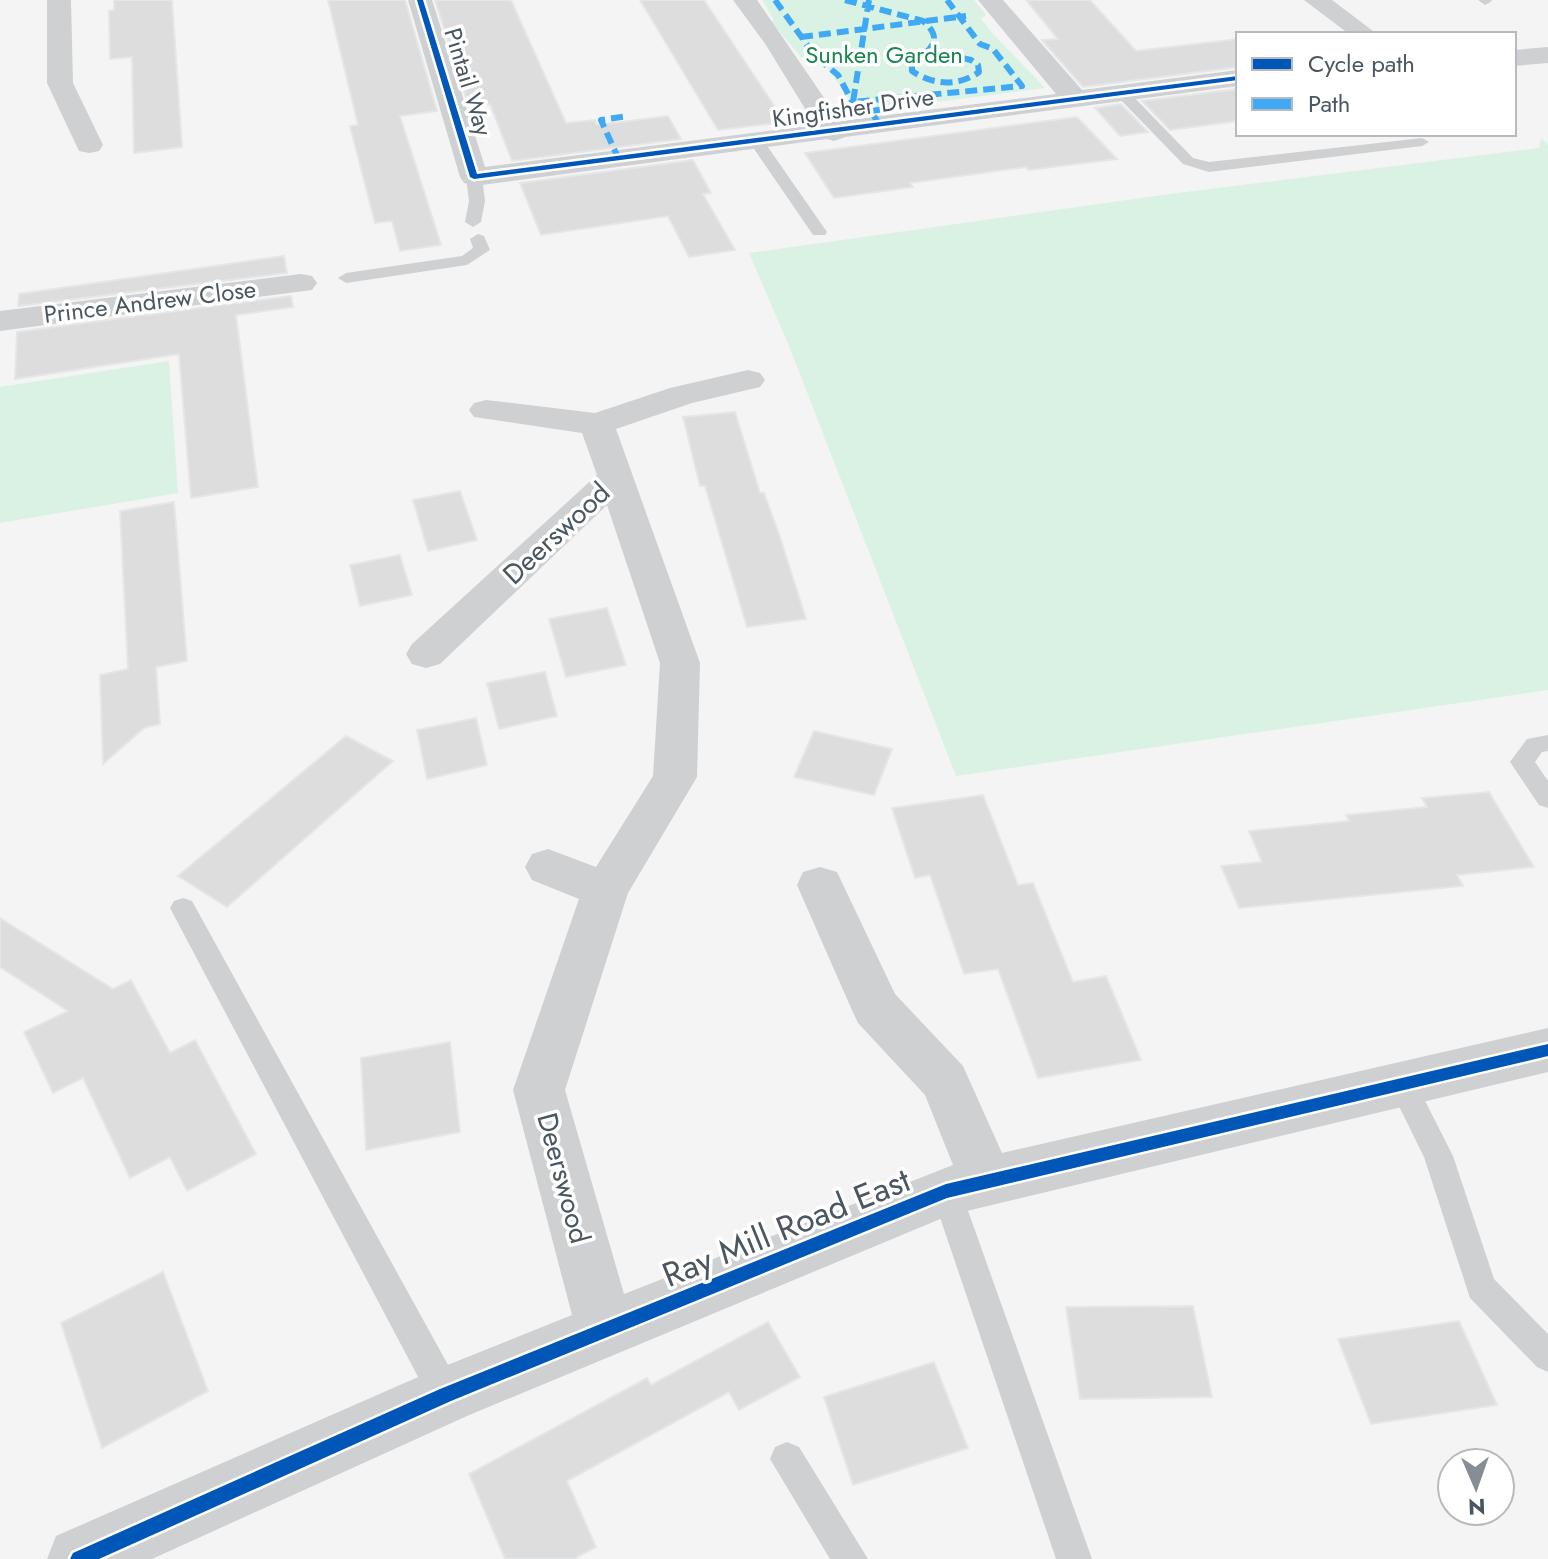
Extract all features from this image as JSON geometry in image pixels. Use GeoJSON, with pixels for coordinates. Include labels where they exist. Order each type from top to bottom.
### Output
{"type":"FeatureCollection","features":[{"type":"Feature","properties":{"kind":"street"},"geometry":{"type":"LineString","coordinates":[[57,148],[100,144],[60,83],[59,0]]}},
{"type":"Feature","properties":{"kind":"street","name":"Pintail Way"},"geometry":{"type":"LineString","coordinates":[[420,0],[474,177]]}},
{"type":"Feature","properties":{"kind":"street"},"geometry":{"type":"LineString","coordinates":[[745,0],[777,43],[834,133]]}},
{"type":"Feature","properties":{"kind":"street"},"geometry":{"type":"LineString","coordinates":[[990,0],[1075,99]]}},
{"type":"Feature","properties":{"kind":"street"},"geometry":{"type":"LineString","coordinates":[[1316,0],[1362,32]]}},
{"type":"Feature","properties":{"kind":"street"},"geometry":{"type":"LineString","coordinates":[[1516,58],[1548,55]]}},
{"type":"Feature","properties":{"kind":"street","name":"Kingfisher Drive"},"geometry":{"type":"LineString","coordinates":[[474,177],[758,143],[1236,78]]}},
{"type":"Feature","properties":{"kind":"street","name":"Prince Andrew Close"},"geometry":{"type":"LineString","coordinates":[[0,321],[301,283]]}},
{"type":"Feature","properties":{"kind":"street"},"geometry":{"type":"LineString","coordinates":[[486,410],[597,424],[682,395],[748,380]]}},
{"type":"Feature","properties":{"kind":"street","name":"Deerswood"},"geometry":{"type":"LineString","coordinates":[[597,424],[680,663],[675,777],[606,890],[539,1090],[605,1331]]}},
{"type":"Feature","properties":{"kind":"street","name":"Deerswood"},"geometry":{"type":"LineString","coordinates":[[426,654],[615,477]]}},
{"type":"Feature","properties":{"kind":"street"},"geometry":{"type":"LineString","coordinates":[[548,867],[606,890]]}},
{"type":"Feature","properties":{"kind":"street"},"geometry":{"type":"LineString","coordinates":[[820,885],[876,1008],[945,1082],[966,1187]]}},
{"type":"Feature","properties":{"kind":"street","name":"Ray Mill Road East"},"geometry":{"type":"LineString","coordinates":[[79,1559],[446,1395],[966,1187],[1548,1050]]}},
{"type":"Feature","properties":{"kind":"lane"},"geometry":{"type":"LineString","coordinates":[[1122,93],[1188,161],[1209,167],[1422,142]]}},
{"type":"Feature","properties":{"kind":"lane"},"geometry":{"type":"LineString","coordinates":[[758,143],[819,232]]}},
{"type":"Feature","properties":{"kind":"lane"},"geometry":{"type":"LineString","coordinates":[[473,222],[477,201],[474,177]]}},
{"type":"Feature","properties":{"kind":"lane"},"geometry":{"type":"LineString","coordinates":[[346,278],[467,260],[482,250],[478,239]]}},
{"type":"Feature","properties":{"kind":"lane"},"geometry":{"type":"LineString","coordinates":[[1548,743],[1535,745],[1522,762],[1548,799]]}},
{"type":"Feature","properties":{"kind":"lane"},"geometry":{"type":"LineString","coordinates":[[183,908],[446,1395]]}},
{"type":"Feature","properties":{"kind":"lane"},"geometry":{"type":"LineString","coordinates":[[1402,1084],[1438,1156],[1481,1288],[1548,1356]]}},
{"type":"Feature","properties":{"kind":"lane"},"geometry":{"type":"LineString","coordinates":[[966,1187],[1074,1559]]}},
{"type":"Feature","properties":{"kind":"lane"},"geometry":{"type":"LineString","coordinates":[[787,1459],[850,1559]]}},
{"type":"Feature","properties":{"kind":"green space","name":"Sunken Garden"},"geometry":{"type":"Polygon","coordinates":[[[762,0],[974,0],[986,15],[981,19],[988,28],[1045,88],[851,113],[848,110],[855,107],[825,65],[809,66],[771,22],[774,20],[762,0]]]}},
{"type":"Feature","properties":{"kind":"green space"},"geometry":{"type":"Polygon","coordinates":[[[1541,138],[1548,145],[1548,690],[956,776],[789,346],[749,253],[1177,193],[1539,148],[1541,138]]]}},
{"type":"Feature","properties":{"kind":"green space"},"geometry":{"type":"Polygon","coordinates":[[[169,361],[178,493],[0,523],[0,387],[169,361]]]}},
{"type":"Feature","properties":{"kind":"building"},"geometry":{"type":"Polygon","coordinates":[[[114,0],[172,0],[182,147],[134,153],[132,57],[110,59],[109,11],[114,10],[114,0]]]}},
{"type":"Feature","properties":{"kind":"building"},"geometry":{"type":"Polygon","coordinates":[[[328,0],[405,0],[437,111],[400,116],[441,245],[400,251],[392,221],[375,223],[350,126],[358,125],[328,0]]]}},
{"type":"Feature","properties":{"kind":"building"},"geometry":{"type":"Polygon","coordinates":[[[435,0],[511,0],[566,123],[595,120],[597,125],[668,116],[681,139],[512,161],[490,104],[469,107],[435,0]]]}},
{"type":"Feature","properties":{"kind":"building"},"geometry":{"type":"Polygon","coordinates":[[[640,0],[704,0],[785,122],[718,130],[640,0]]]}},
{"type":"Feature","properties":{"kind":"building"},"geometry":{"type":"Polygon","coordinates":[[[1026,0],[1090,0],[1136,51],[1236,39],[1236,67],[1083,87],[1042,40],[1058,39],[1026,0]]]}},
{"type":"Feature","properties":{"kind":"building"},"geometry":{"type":"Polygon","coordinates":[[[1236,89],[1236,121],[1170,130],[1142,101],[1236,89]]]}},
{"type":"Feature","properties":{"kind":"building"},"geometry":{"type":"Polygon","coordinates":[[[1121,104],[1148,132],[1120,136],[1095,108],[1121,104]]]}},
{"type":"Feature","properties":{"kind":"building"},"geometry":{"type":"Polygon","coordinates":[[[1077,117],[1117,159],[1029,170],[1026,167],[910,183],[913,187],[834,198],[805,153],[1077,117]]]}},
{"type":"Feature","properties":{"kind":"building"},"geometry":{"type":"Polygon","coordinates":[[[693,160],[711,193],[703,194],[735,250],[689,257],[668,216],[541,235],[520,183],[693,160]]]}},
{"type":"Feature","properties":{"kind":"building"},"geometry":{"type":"Polygon","coordinates":[[[284,256],[287,273],[18,306],[19,294],[284,256]]]}},
{"type":"Feature","properties":{"kind":"building"},"geometry":{"type":"Polygon","coordinates":[[[291,296],[293,307],[236,315],[258,487],[191,498],[179,354],[15,379],[17,332],[291,296]]]}},
{"type":"Feature","properties":{"kind":"building"},"geometry":{"type":"Polygon","coordinates":[[[735,412],[760,493],[764,493],[779,534],[806,619],[747,627],[705,486],[700,486],[683,417],[735,412]]]}},
{"type":"Feature","properties":{"kind":"building"},"geometry":{"type":"Polygon","coordinates":[[[460,491],[477,540],[428,551],[413,500],[460,491]]]}},
{"type":"Feature","properties":{"kind":"building"},"geometry":{"type":"Polygon","coordinates":[[[174,502],[187,661],[156,667],[160,724],[144,728],[103,764],[100,675],[128,669],[120,511],[174,502]]]}},
{"type":"Feature","properties":{"kind":"building"},"geometry":{"type":"Polygon","coordinates":[[[400,555],[412,595],[360,606],[350,565],[400,555]]]}},
{"type":"Feature","properties":{"kind":"building"},"geometry":{"type":"Polygon","coordinates":[[[607,608],[626,665],[566,677],[549,619],[607,608]]]}},
{"type":"Feature","properties":{"kind":"building"},"geometry":{"type":"Polygon","coordinates":[[[545,672],[557,716],[499,729],[487,683],[545,672]]]}},
{"type":"Feature","properties":{"kind":"building"},"geometry":{"type":"Polygon","coordinates":[[[476,718],[487,765],[427,779],[417,730],[476,718]]]}},
{"type":"Feature","properties":{"kind":"building"},"geometry":{"type":"Polygon","coordinates":[[[814,731],[892,749],[874,795],[794,777],[814,731]]]}},
{"type":"Feature","properties":{"kind":"building"},"geometry":{"type":"Polygon","coordinates":[[[346,736],[393,761],[227,907],[178,876],[346,736]]]}},
{"type":"Feature","properties":{"kind":"building"},"geometry":{"type":"Polygon","coordinates":[[[1489,792],[1534,867],[1457,875],[1463,886],[1239,908],[1221,866],[1262,862],[1249,831],[1349,821],[1346,815],[1427,807],[1422,798],[1489,792]]]}},
{"type":"Feature","properties":{"kind":"building"},"geometry":{"type":"Polygon","coordinates":[[[983,795],[1018,885],[1033,883],[1073,982],[1106,976],[1141,1060],[1038,1078],[998,969],[964,974],[930,875],[915,878],[892,808],[983,795]]]}},
{"type":"Feature","properties":{"kind":"building"},"geometry":{"type":"Polygon","coordinates":[[[0,918],[113,989],[131,980],[170,1053],[195,1040],[256,1154],[187,1191],[170,1157],[130,1178],[83,1078],[53,1093],[24,1032],[68,1011],[0,967],[0,918]]]}},
{"type":"Feature","properties":{"kind":"building"},"geometry":{"type":"Polygon","coordinates":[[[450,1042],[460,1132],[366,1150],[361,1058],[450,1042]]]}},
{"type":"Feature","properties":{"kind":"building"},"geometry":{"type":"Polygon","coordinates":[[[163,1272],[208,1391],[102,1448],[61,1323],[163,1272]]]}},
{"type":"Feature","properties":{"kind":"building"},"geometry":{"type":"Polygon","coordinates":[[[1193,1306],[1212,1397],[1080,1399],[1066,1307],[1193,1306]]]}},
{"type":"Feature","properties":{"kind":"building"},"geometry":{"type":"Polygon","coordinates":[[[1459,1321],[1497,1405],[1371,1424],[1338,1339],[1459,1321]]]}},
{"type":"Feature","properties":{"kind":"building"},"geometry":{"type":"Polygon","coordinates":[[[768,1322],[800,1377],[739,1410],[729,1392],[567,1481],[596,1547],[574,1559],[505,1559],[469,1474],[647,1378],[651,1385],[768,1322]]]}},
{"type":"Feature","properties":{"kind":"building"},"geometry":{"type":"Polygon","coordinates":[[[934,1362],[968,1448],[853,1485],[824,1397],[934,1362]]]}},
{"type":"Feature","properties":{"kind":"marked path"},"geometry":{"type":"LineString","coordinates":[[775,0],[815,56],[838,75],[853,103]]}},
{"type":"Feature","properties":{"kind":"marked path"},"geometry":{"type":"LineString","coordinates":[[845,0],[923,21],[932,28],[936,40],[934,46],[921,57]]}},
{"type":"Feature","properties":{"kind":"marked path"},"geometry":{"type":"LineString","coordinates":[[869,0],[853,102],[1022,86],[993,49],[980,44],[947,0]]}},
{"type":"Feature","properties":{"kind":"marked path"},"geometry":{"type":"LineString","coordinates":[[801,37],[966,16]]}},
{"type":"Feature","properties":{"kind":"marked path"},"geometry":{"type":"LineString","coordinates":[[944,54],[971,60],[978,65],[979,72],[964,81],[946,83],[927,79],[912,71],[912,64],[918,59],[944,54]]}},
{"type":"Feature","properties":{"kind":"marked path"},"geometry":{"type":"LineString","coordinates":[[881,126],[870,111],[929,103],[922,96],[913,98]]}},
{"type":"Feature","properties":{"kind":"marked path"},"geometry":{"type":"LineString","coordinates":[[619,160],[601,120],[628,116]]}},
{"type":"Feature","properties":{"kind":"cycle path"},"geometry":{"type":"LineString","coordinates":[[420,0],[474,177],[1236,78]]}},
{"type":"Feature","properties":{"kind":"cycle path"},"geometry":{"type":"LineString","coordinates":[[79,1559],[446,1395],[946,1191],[1548,1050]]}}]}
